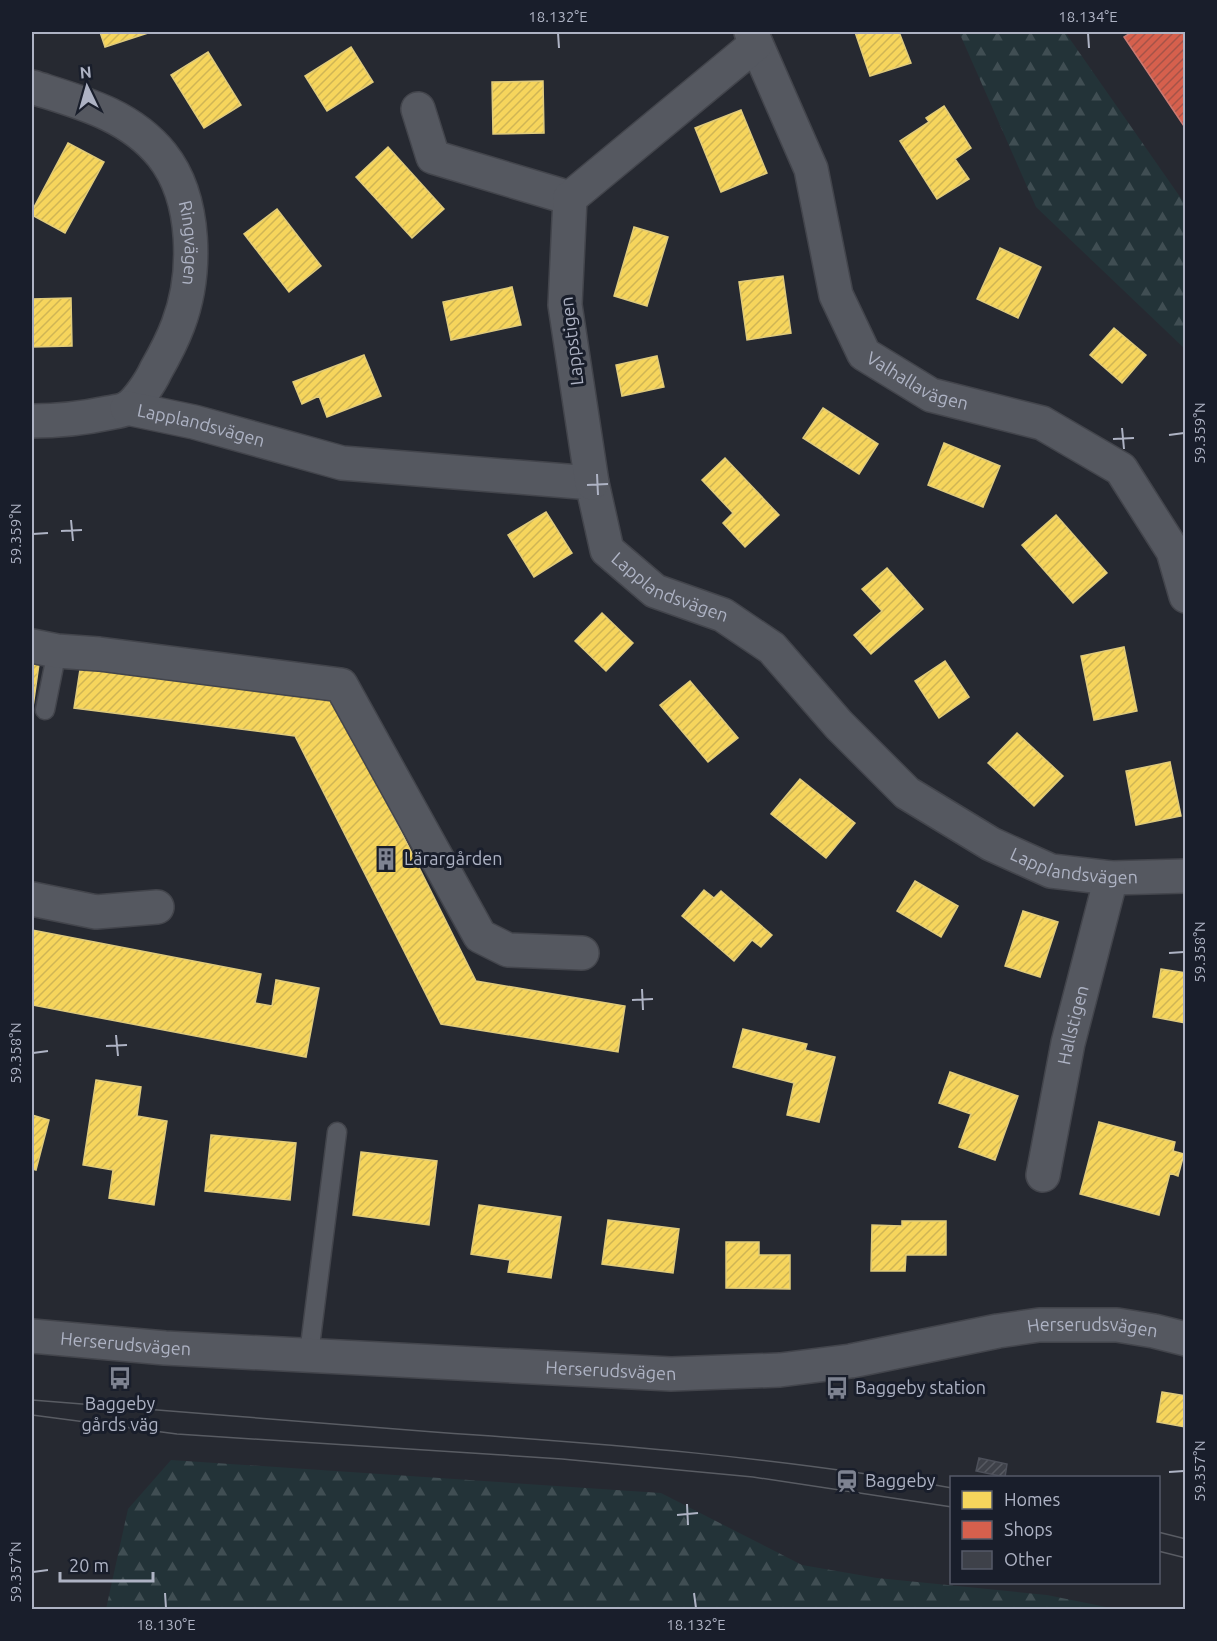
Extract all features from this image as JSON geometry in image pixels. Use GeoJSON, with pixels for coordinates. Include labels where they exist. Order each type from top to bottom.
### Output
{"type":"FeatureCollection","features":[{"type":"Feature","properties":{"kind":"street"},"geometry":{"type":"LineString","coordinates":[[418,109],[433,157],[570,198],[754,38]]}},
{"type":"Feature","properties":{"kind":"street","name":"Valhallavägen"},"geometry":{"type":"LineString","coordinates":[[754,38],[811,169],[836,295],[864,354],[931,395],[1042,423],[1121,469],[1173,551],[1185,596]]}},
{"type":"Feature","properties":{"kind":"street","name":"Ringvägen"},"geometry":{"type":"LineString","coordinates":[[32,87],[100,109],[133,127],[162,155],[178,183],[187,212],[190,247],[188,274],[178,324],[149,384],[127,408]]}},
{"type":"Feature","properties":{"kind":"street","name":"Lappstigen"},"geometry":{"type":"LineString","coordinates":[[570,198],[564,305],[592,483]]}},
{"type":"Feature","properties":{"kind":"street"},"geometry":{"type":"LineString","coordinates":[[32,421],[74,420],[127,408]]}},
{"type":"Feature","properties":{"kind":"street","name":"Lapplandsvägen"},"geometry":{"type":"LineString","coordinates":[[127,408],[194,422],[342,463],[592,483],[607,550],[655,591],[723,615],[772,648],[839,726],[907,793],[990,844],[1051,871],[1111,878],[1185,876]]}},
{"type":"Feature","properties":{"kind":"street"},"geometry":{"type":"LineString","coordinates":[[44,649],[99,654],[341,686],[480,936],[507,950],[582,953]]}},
{"type":"Feature","properties":{"kind":"street","name":"Hallstigen"},"geometry":{"type":"LineString","coordinates":[[1043,1175],[1068,1043],[1111,878]]}},
{"type":"Feature","properties":{"kind":"street"},"geometry":{"type":"LineString","coordinates":[[32,899],[96,912],[157,907]]}},
{"type":"Feature","properties":{"kind":"street","name":"Herserudsvägen"},"geometry":{"type":"LineString","coordinates":[[32,1336],[165,1348],[671,1374],[780,1370],[827,1364],[1039,1325],[1117,1325],[1185,1339]]}},
{"type":"Feature","properties":{"kind":"lane"},"geometry":{"type":"LineString","coordinates":[[44,649],[45,710]]}},
{"type":"Feature","properties":{"kind":"lane"},"geometry":{"type":"LineString","coordinates":[[309,1354],[337,1132]]}},
{"type":"Feature","properties":{"kind":"green space"},"geometry":{"type":"Polygon","coordinates":[[[959,32],[1065,32],[1185,204],[1185,349],[1036,207],[959,32]]]}},
{"type":"Feature","properties":{"kind":"green space"},"geometry":{"type":"Polygon","coordinates":[[[171,1460],[661,1493],[802,1565],[877,1578],[1047,1595],[1116,1609],[106,1609],[128,1509],[171,1460]]]}},
{"type":"Feature","properties":{"kind":"building: Homes"},"geometry":{"type":"Polygon","coordinates":[[[100,32],[151,32],[105,47],[100,32]]]}},
{"type":"Feature","properties":{"kind":"building: Homes"},"geometry":{"type":"Polygon","coordinates":[[[855,32],[899,32],[911,63],[870,76],[855,32]]]}},
{"type":"Feature","properties":{"kind":"building: Homes"},"geometry":{"type":"Polygon","coordinates":[[[351,47],[373,82],[327,111],[305,76],[351,47]]]}},
{"type":"Feature","properties":{"kind":"building: Homes"},"geometry":{"type":"Polygon","coordinates":[[[208,52],[241,105],[204,128],[171,75],[208,52]]]}},
{"type":"Feature","properties":{"kind":"building: Homes"},"geometry":{"type":"Polygon","coordinates":[[[543,81],[544,133],[493,134],[492,82],[543,81]]]}},
{"type":"Feature","properties":{"kind":"building: Homes"},"geometry":{"type":"Polygon","coordinates":[[[944,106],[971,148],[955,159],[969,179],[937,199],[900,141],[929,122],[926,118],[944,106]]]}},
{"type":"Feature","properties":{"kind":"building: Homes"},"geometry":{"type":"Polygon","coordinates":[[[741,110],[767,173],[721,192],[695,128],[741,110]]]}},
{"type":"Feature","properties":{"kind":"building: Homes"},"geometry":{"type":"Polygon","coordinates":[[[68,143],[104,162],[65,233],[32,215],[32,211],[68,143]]]}},
{"type":"Feature","properties":{"kind":"building: Homes"},"geometry":{"type":"Polygon","coordinates":[[[388,147],[444,209],[412,238],[356,177],[388,147]]]}},
{"type":"Feature","properties":{"kind":"building: Homes"},"geometry":{"type":"Polygon","coordinates":[[[277,209],[321,266],[289,292],[244,234],[277,209]]]}},
{"type":"Feature","properties":{"kind":"building: Homes"},"geometry":{"type":"Polygon","coordinates":[[[634,227],[668,237],[647,306],[614,296],[634,227]]]}},
{"type":"Feature","properties":{"kind":"building: Homes"},"geometry":{"type":"Polygon","coordinates":[[[1000,248],[1041,267],[1018,318],[977,299],[1000,248]]]}},
{"type":"Feature","properties":{"kind":"building: Homes"},"geometry":{"type":"Polygon","coordinates":[[[783,276],[791,333],[747,340],[739,282],[783,276]]]}},
{"type":"Feature","properties":{"kind":"building: Homes"},"geometry":{"type":"Polygon","coordinates":[[[512,287],[521,325],[451,340],[443,302],[512,287]]]}},
{"type":"Feature","properties":{"kind":"building: Homes"},"geometry":{"type":"Polygon","coordinates":[[[71,298],[72,346],[32,347],[32,299],[71,298]]]}},
{"type":"Feature","properties":{"kind":"building: Homes"},"geometry":{"type":"Polygon","coordinates":[[[1114,328],[1146,355],[1122,383],[1090,355],[1114,328]]]}},
{"type":"Feature","properties":{"kind":"building: Homes"},"geometry":{"type":"Polygon","coordinates":[[[364,355],[381,396],[327,417],[319,396],[302,404],[293,382],[364,355]]]}},
{"type":"Feature","properties":{"kind":"building: Homes"},"geometry":{"type":"Polygon","coordinates":[[[657,356],[664,387],[622,396],[616,365],[657,356]]]}},
{"type":"Feature","properties":{"kind":"building: Homes"},"geometry":{"type":"Polygon","coordinates":[[[823,408],[878,444],[859,474],[803,438],[823,408]]]}},
{"type":"Feature","properties":{"kind":"building: Homes"},"geometry":{"type":"Polygon","coordinates":[[[944,443],[1000,466],[983,507],[928,485],[944,443]]]}},
{"type":"Feature","properties":{"kind":"building: Homes"},"geometry":{"type":"Polygon","coordinates":[[[725,458],[779,515],[745,547],[723,523],[733,513],[702,480],[725,458]]]}},
{"type":"Feature","properties":{"kind":"building: Homes"},"geometry":{"type":"Polygon","coordinates":[[[546,512],[572,553],[534,577],[508,535],[546,512]]]}},
{"type":"Feature","properties":{"kind":"building: Homes"},"geometry":{"type":"Polygon","coordinates":[[[1056,515],[1107,573],[1073,603],[1022,545],[1056,515]]]}},
{"type":"Feature","properties":{"kind":"building: Homes"},"geometry":{"type":"Polygon","coordinates":[[[887,568],[923,609],[871,654],[854,635],[882,611],[862,589],[887,568]]]}},
{"type":"Feature","properties":{"kind":"building: Homes"},"geometry":{"type":"Polygon","coordinates":[[[602,613],[633,643],[606,671],[575,641],[602,613]]]}},
{"type":"Feature","properties":{"kind":"building: Homes"},"geometry":{"type":"Polygon","coordinates":[[[1124,647],[1137,711],[1094,720],[1081,656],[1124,647]]]}},
{"type":"Feature","properties":{"kind":"building: Homes"},"geometry":{"type":"Polygon","coordinates":[[[945,661],[969,697],[939,718],[915,681],[945,661]]]}},
{"type":"Feature","properties":{"kind":"building: Homes"},"geometry":{"type":"Polygon","coordinates":[[[32,663],[39,664],[32,714],[32,663]]]}},
{"type":"Feature","properties":{"kind":"building: Homes","name":"Lärargården"},"geometry":{"type":"Polygon","coordinates":[[[81,663],[332,694],[476,981],[625,1006],[618,1052],[441,1024],[295,736],[74,708],[81,663]]]}},
{"type":"Feature","properties":{"kind":"building: Homes"},"geometry":{"type":"Polygon","coordinates":[[[690,681],[738,738],[708,762],[660,705],[690,681]]]}},
{"type":"Feature","properties":{"kind":"building: Homes"},"geometry":{"type":"Polygon","coordinates":[[[1017,733],[1063,776],[1034,806],[988,763],[1017,733]]]}},
{"type":"Feature","properties":{"kind":"building: Homes"},"geometry":{"type":"Polygon","coordinates":[[[1170,762],[1181,816],[1136,825],[1126,771],[1170,762]]]}},
{"type":"Feature","properties":{"kind":"building: Homes"},"geometry":{"type":"Polygon","coordinates":[[[800,779],[855,823],[826,858],[771,814],[800,779]]]}},
{"type":"Feature","properties":{"kind":"building: Homes"},"geometry":{"type":"Polygon","coordinates":[[[915,881],[958,906],[941,937],[897,911],[915,881]]]}},
{"type":"Feature","properties":{"kind":"building: Homes"},"geometry":{"type":"Polygon","coordinates":[[[704,890],[714,898],[721,891],[772,935],[761,947],[752,940],[734,961],[682,916],[704,890]]]}},
{"type":"Feature","properties":{"kind":"building: Homes"},"geometry":{"type":"Polygon","coordinates":[[[1023,911],[1058,922],[1040,977],[1005,966],[1023,911]]]}},
{"type":"Feature","properties":{"kind":"building: Homes"},"geometry":{"type":"Polygon","coordinates":[[[32,930],[261,974],[255,1003],[272,1006],[276,980],[319,988],[306,1057],[32,1005],[32,930]]]}},
{"type":"Feature","properties":{"kind":"building: Homes"},"geometry":{"type":"Polygon","coordinates":[[[1161,969],[1186,973],[1186,1023],[1153,1017],[1161,969]]]}},
{"type":"Feature","properties":{"kind":"building: Homes"},"geometry":{"type":"Polygon","coordinates":[[[743,1029],[807,1044],[805,1050],[835,1057],[819,1122],[787,1115],[794,1083],[733,1067],[743,1029]]]}},
{"type":"Feature","properties":{"kind":"building: Homes"},"geometry":{"type":"Polygon","coordinates":[[[950,1072],[1018,1096],[995,1160],[959,1147],[971,1114],[939,1103],[950,1072]]]}},
{"type":"Feature","properties":{"kind":"building: Homes"},"geometry":{"type":"Polygon","coordinates":[[[96,1080],[141,1087],[137,1116],[167,1121],[154,1205],[109,1198],[113,1170],[83,1165],[96,1080]]]}},
{"type":"Feature","properties":{"kind":"building: Homes"},"geometry":{"type":"Polygon","coordinates":[[[32,1115],[49,1120],[36,1170],[32,1169],[32,1115]]]}},
{"type":"Feature","properties":{"kind":"building: Homes"},"geometry":{"type":"Polygon","coordinates":[[[1099,1122],[1175,1142],[1173,1151],[1184,1154],[1178,1176],[1170,1173],[1159,1215],[1080,1194],[1099,1122]]]}},
{"type":"Feature","properties":{"kind":"building: Homes"},"geometry":{"type":"Polygon","coordinates":[[[211,1135],[296,1143],[290,1200],[205,1191],[211,1135]]]}},
{"type":"Feature","properties":{"kind":"building: Homes"},"geometry":{"type":"Polygon","coordinates":[[[361,1152],[437,1161],[429,1225],[353,1215],[361,1152]]]}},
{"type":"Feature","properties":{"kind":"building: Homes"},"geometry":{"type":"Polygon","coordinates":[[[479,1205],[561,1217],[551,1278],[508,1272],[510,1260],[471,1254],[479,1205]]]}},
{"type":"Feature","properties":{"kind":"building: Homes"},"geometry":{"type":"Polygon","coordinates":[[[608,1220],[679,1229],[673,1273],[602,1264],[608,1220]]]}},
{"type":"Feature","properties":{"kind":"building: Homes"},"geometry":{"type":"Polygon","coordinates":[[[902,1221],[946,1221],[946,1255],[906,1255],[905,1271],[871,1271],[872,1225],[902,1226],[902,1221]]]}},
{"type":"Feature","properties":{"kind":"building: Homes"},"geometry":{"type":"Polygon","coordinates":[[[726,1242],[759,1242],[759,1255],[790,1255],[790,1289],[726,1288],[726,1242]]]}},
{"type":"Feature","properties":{"kind":"building: Homes"},"geometry":{"type":"Polygon","coordinates":[[[1162,1392],[1186,1396],[1186,1427],[1157,1422],[1162,1392]]]}},
{"type":"Feature","properties":{"kind":"building: Shops"},"geometry":{"type":"Polygon","coordinates":[[[1132,32],[1186,32],[1186,129],[1124,37],[1132,32]]]}},
{"type":"Feature","properties":{"kind":"building: Other"},"geometry":{"type":"Polygon","coordinates":[[[979,1458],[1007,1464],[1005,1476],[976,1471],[979,1458]]]}},
{"type":"Feature","properties":{"kind":"tram line"},"geometry":{"type":"LineString","coordinates":[[32,1400],[694,1453],[823,1468],[950,1488]]}},
{"type":"Feature","properties":{"kind":"tram line"},"geometry":{"type":"LineString","coordinates":[[32,1415],[177,1434],[562,1459],[753,1477],[950,1507]]}},
{"type":"Feature","properties":{"kind":"tram line"},"geometry":{"type":"LineString","coordinates":[[1160,1532],[1186,1539]]}},
{"type":"Feature","properties":{"kind":"tram line"},"geometry":{"type":"LineString","coordinates":[[1160,1552],[1186,1558]]}},
{"type":"Feature","properties":{"kind":"place","name":"Lärargården"},"geometry":{"type":"Point","coordinates":[386,859]}},
{"type":"Feature","properties":{"kind":"place","name":"Baggeby gårds väg"},"geometry":{"type":"Point","coordinates":[120,1378]}},
{"type":"Feature","properties":{"kind":"place","name":"Baggeby station"},"geometry":{"type":"Point","coordinates":[837,1388]}},
{"type":"Feature","properties":{"kind":"place","name":"Baggeby"},"geometry":{"type":"Point","coordinates":[847,1481]}}]}
